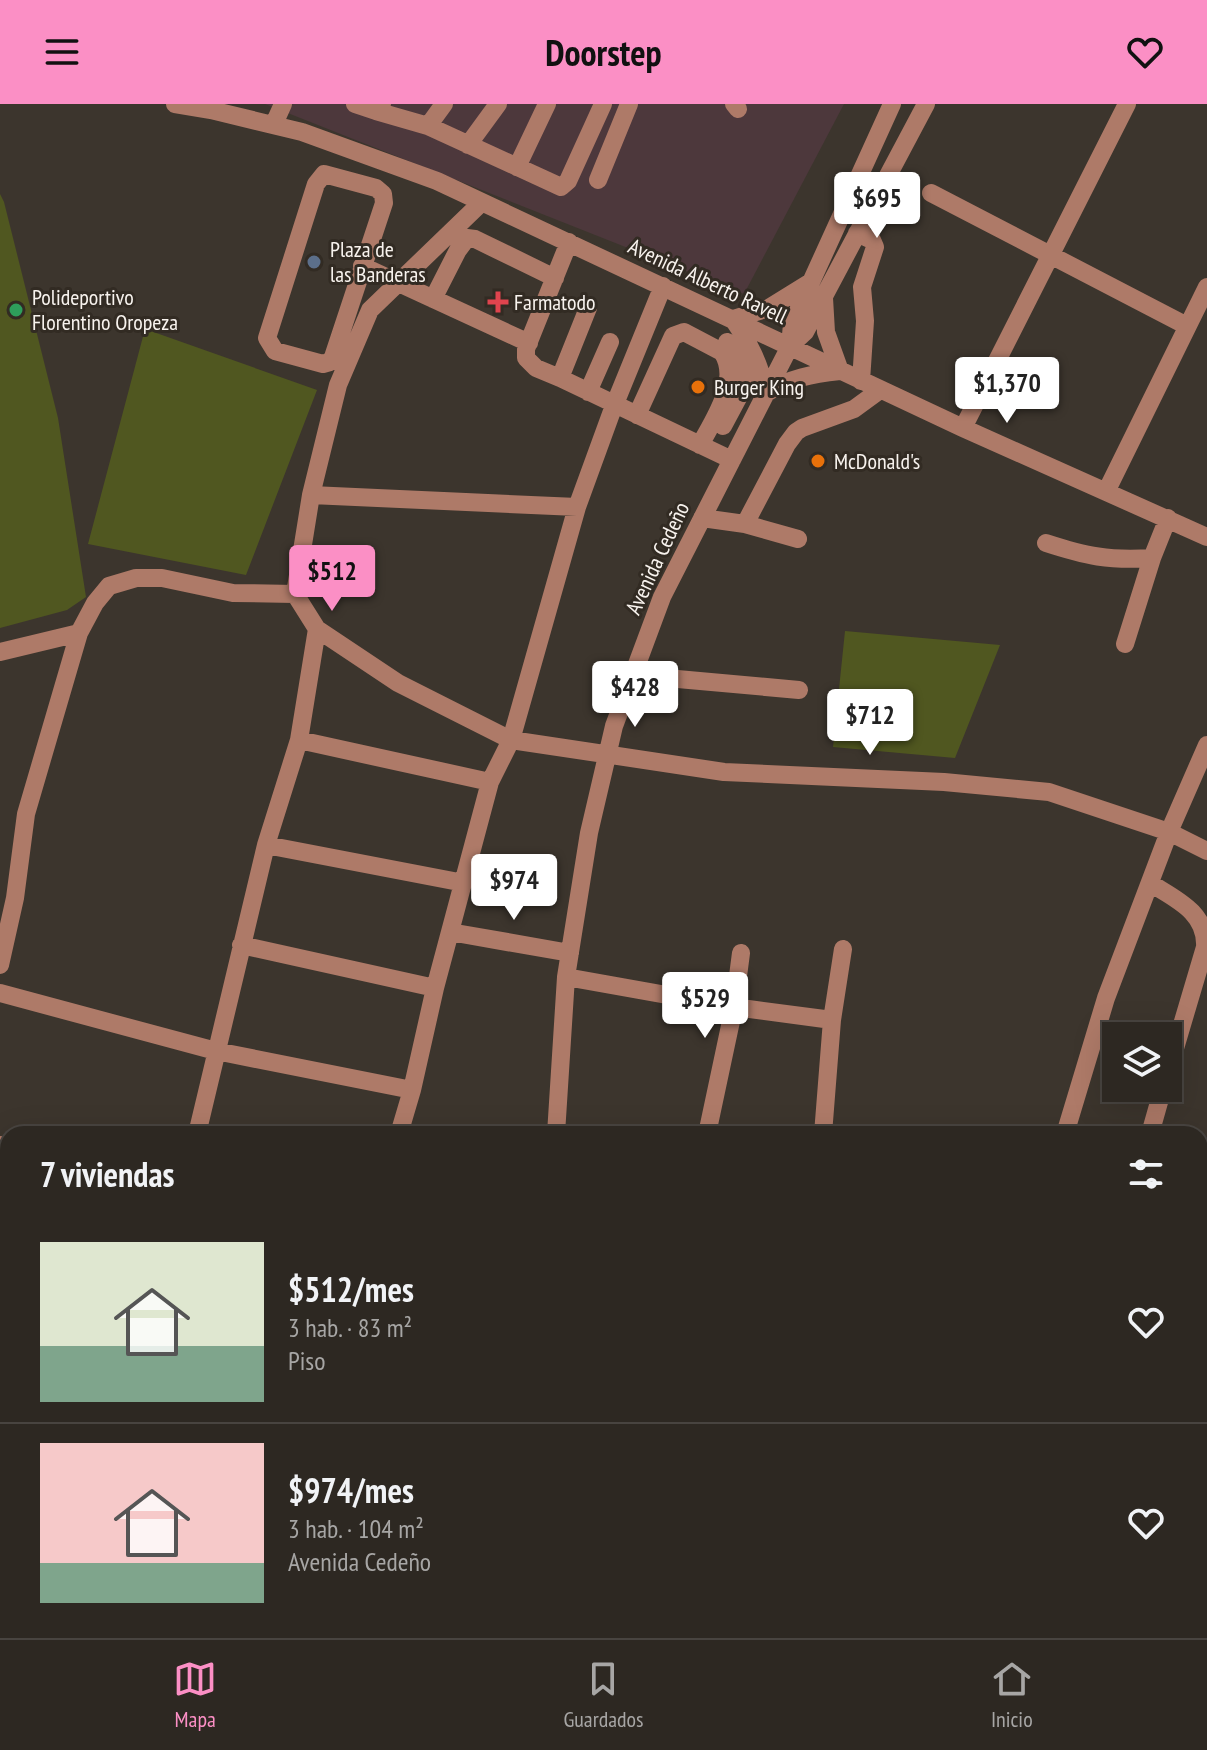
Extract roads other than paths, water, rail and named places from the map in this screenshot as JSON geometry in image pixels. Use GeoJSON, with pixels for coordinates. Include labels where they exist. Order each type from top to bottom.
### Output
{"type":"FeatureCollection","features":[{"type":"Feature","properties":{"kind":"street","name":"Avenida Alberto Ravell"},"geometry":{"type":"LineString","coordinates":[[175,104],[274,124],[390,162],[569,242],[880,390],[1207,537]]}},
{"type":"Feature","properties":{"kind":"street"},"geometry":{"type":"LineString","coordinates":[[274,124],[283,104]]}},
{"type":"Feature","properties":{"kind":"street"},"geometry":{"type":"LineString","coordinates":[[355,104],[379,108],[428,126],[561,187],[565,185],[603,104]]}},
{"type":"Feature","properties":{"kind":"street"},"geometry":{"type":"LineString","coordinates":[[428,126],[444,104]]}},
{"type":"Feature","properties":{"kind":"street"},"geometry":{"type":"LineString","coordinates":[[468,145],[498,104]]}},
{"type":"Feature","properties":{"kind":"street"},"geometry":{"type":"LineString","coordinates":[[517,167],[547,104]]}},
{"type":"Feature","properties":{"kind":"street"},"geometry":{"type":"LineString","coordinates":[[598,180],[629,104]]}},
{"type":"Feature","properties":{"kind":"street"},"geometry":{"type":"LineString","coordinates":[[892,104],[818,289],[826,332],[840,371],[802,376],[783,382],[766,393],[756,357],[733,319],[818,289],[857,233],[926,104]]}},
{"type":"Feature","properties":{"kind":"street"},"geometry":{"type":"LineString","coordinates":[[963,428],[1127,104]]}},
{"type":"Feature","properties":{"kind":"street"},"geometry":{"type":"LineString","coordinates":[[324,174],[376,188],[383,194],[384,203],[362,266],[330,362],[323,364],[275,351],[269,345],[267,338],[316,184],[324,174]]}},
{"type":"Feature","properties":{"kind":"street"},"geometry":{"type":"LineString","coordinates":[[931,193],[1187,326]]}},
{"type":"Feature","properties":{"kind":"street"},"geometry":{"type":"LineString","coordinates":[[482,202],[370,310],[338,385],[311,495],[295,594],[317,629],[398,683],[511,740],[724,772],[944,782],[1049,792],[1169,832],[1207,851]]}},
{"type":"Feature","properties":{"kind":"street"},"geometry":{"type":"LineString","coordinates":[[857,233],[872,240],[875,247],[862,287],[865,321],[861,381]]}},
{"type":"Feature","properties":{"kind":"street"},"geometry":{"type":"LineString","coordinates":[[433,299],[467,238],[475,239],[555,278]]}},
{"type":"Feature","properties":{"kind":"street"},"geometry":{"type":"LineString","coordinates":[[569,242],[529,343],[526,358],[536,368],[732,460]]}},
{"type":"Feature","properties":{"kind":"street"},"geometry":{"type":"LineString","coordinates":[[362,266],[529,343]]}},
{"type":"Feature","properties":{"kind":"street"},"geometry":{"type":"LineString","coordinates":[[401,1126],[490,782],[511,740],[577,507],[663,286]]}},
{"type":"Feature","properties":{"kind":"street"},"geometry":{"type":"LineString","coordinates":[[1106,492],[1207,287]]}},
{"type":"Feature","properties":{"kind":"street","name":"Avenida Cedeño"},"geometry":{"type":"LineString","coordinates":[[556,1126],[566,977],[589,833],[606,754],[662,597],[790,346],[805,332],[818,289]]}},
{"type":"Feature","properties":{"kind":"street"},"geometry":{"type":"LineString","coordinates":[[560,378],[588,308]]}},
{"type":"Feature","properties":{"kind":"street"},"geometry":{"type":"LineString","coordinates":[[637,415],[673,336],[684,332],[696,336],[722,352],[727,358],[728,369],[722,404],[706,447]]}},
{"type":"Feature","properties":{"kind":"street"},"geometry":{"type":"LineString","coordinates":[[588,392],[610,342]]}},
{"type":"Feature","properties":{"kind":"street"},"geometry":{"type":"LineString","coordinates":[[706,447],[746,383],[740,360],[727,342]]}},
{"type":"Feature","properties":{"kind":"street"},"geometry":{"type":"LineString","coordinates":[[745,524],[796,432],[854,409],[880,390]]}},
{"type":"Feature","properties":{"kind":"street"},"geometry":{"type":"LineString","coordinates":[[311,495],[577,507]]}},
{"type":"Feature","properties":{"kind":"street"},"geometry":{"type":"LineString","coordinates":[[702,518],[745,524],[798,539]]}},
{"type":"Feature","properties":{"kind":"street"},"geometry":{"type":"LineString","coordinates":[[1125,644],[1168,518]]}},
{"type":"Feature","properties":{"kind":"street"},"geometry":{"type":"LineString","coordinates":[[1046,543],[1089,557],[1152,558]]}},
{"type":"Feature","properties":{"kind":"street"},"geometry":{"type":"LineString","coordinates":[[0,965],[15,898],[26,814],[79,633],[95,603],[109,586],[136,578],[162,578],[233,593],[295,594]]}},
{"type":"Feature","properties":{"kind":"street"},"geometry":{"type":"LineString","coordinates":[[199,1126],[266,845],[299,740],[317,629]]}},
{"type":"Feature","properties":{"kind":"street"},"geometry":{"type":"LineString","coordinates":[[0,652],[79,633]]}},
{"type":"Feature","properties":{"kind":"street"},"geometry":{"type":"LineString","coordinates":[[633,675],[799,690]]}},
{"type":"Feature","properties":{"kind":"street"},"geometry":{"type":"LineString","coordinates":[[299,740],[490,782]]}},
{"type":"Feature","properties":{"kind":"street"},"geometry":{"type":"LineString","coordinates":[[1067,1126],[1106,998],[1169,832],[1207,745]]}},
{"type":"Feature","properties":{"kind":"street"},"geometry":{"type":"LineString","coordinates":[[266,845],[464,883]]}},
{"type":"Feature","properties":{"kind":"street"},"geometry":{"type":"LineString","coordinates":[[1150,883],[1194,911],[1205,932],[1205,947],[1182,1025]]}},
{"type":"Feature","properties":{"kind":"street"},"geometry":{"type":"LineString","coordinates":[[450,932],[570,953]]}},
{"type":"Feature","properties":{"kind":"street"},"geometry":{"type":"LineString","coordinates":[[241,945],[435,988]]}},
{"type":"Feature","properties":{"kind":"street"},"geometry":{"type":"LineString","coordinates":[[824,1126],[832,1020],[843,949]]}},
{"type":"Feature","properties":{"kind":"street"},"geometry":{"type":"LineString","coordinates":[[709,1126],[734,1007],[741,953]]}},
{"type":"Feature","properties":{"kind":"street"},"geometry":{"type":"LineString","coordinates":[[566,977],[734,1007],[832,1020]]}},
{"type":"Feature","properties":{"kind":"street"},"geometry":{"type":"LineString","coordinates":[[0,993],[216,1051],[412,1090]]}},
{"type":"Feature","properties":{"kind":"street"},"geometry":{"type":"LineString","coordinates":[[1152,1126],[1159,1102]]}},
{"type":"Feature","properties":{"kind":"place","name":"Plaza de las Banderas"},"geometry":{"type":"Point","coordinates":[314,262]}},
{"type":"Feature","properties":{"kind":"place","name":"Farmatodo"},"geometry":{"type":"Point","coordinates":[498,302]}},
{"type":"Feature","properties":{"kind":"place","name":"Polideportivo Florentino Oropeza"},"geometry":{"type":"Point","coordinates":[16,310]}},
{"type":"Feature","properties":{"kind":"place","name":"Burger King"},"geometry":{"type":"Point","coordinates":[698,387]}},
{"type":"Feature","properties":{"kind":"place","name":"McDonald's"},"geometry":{"type":"Point","coordinates":[818,461]}}]}
